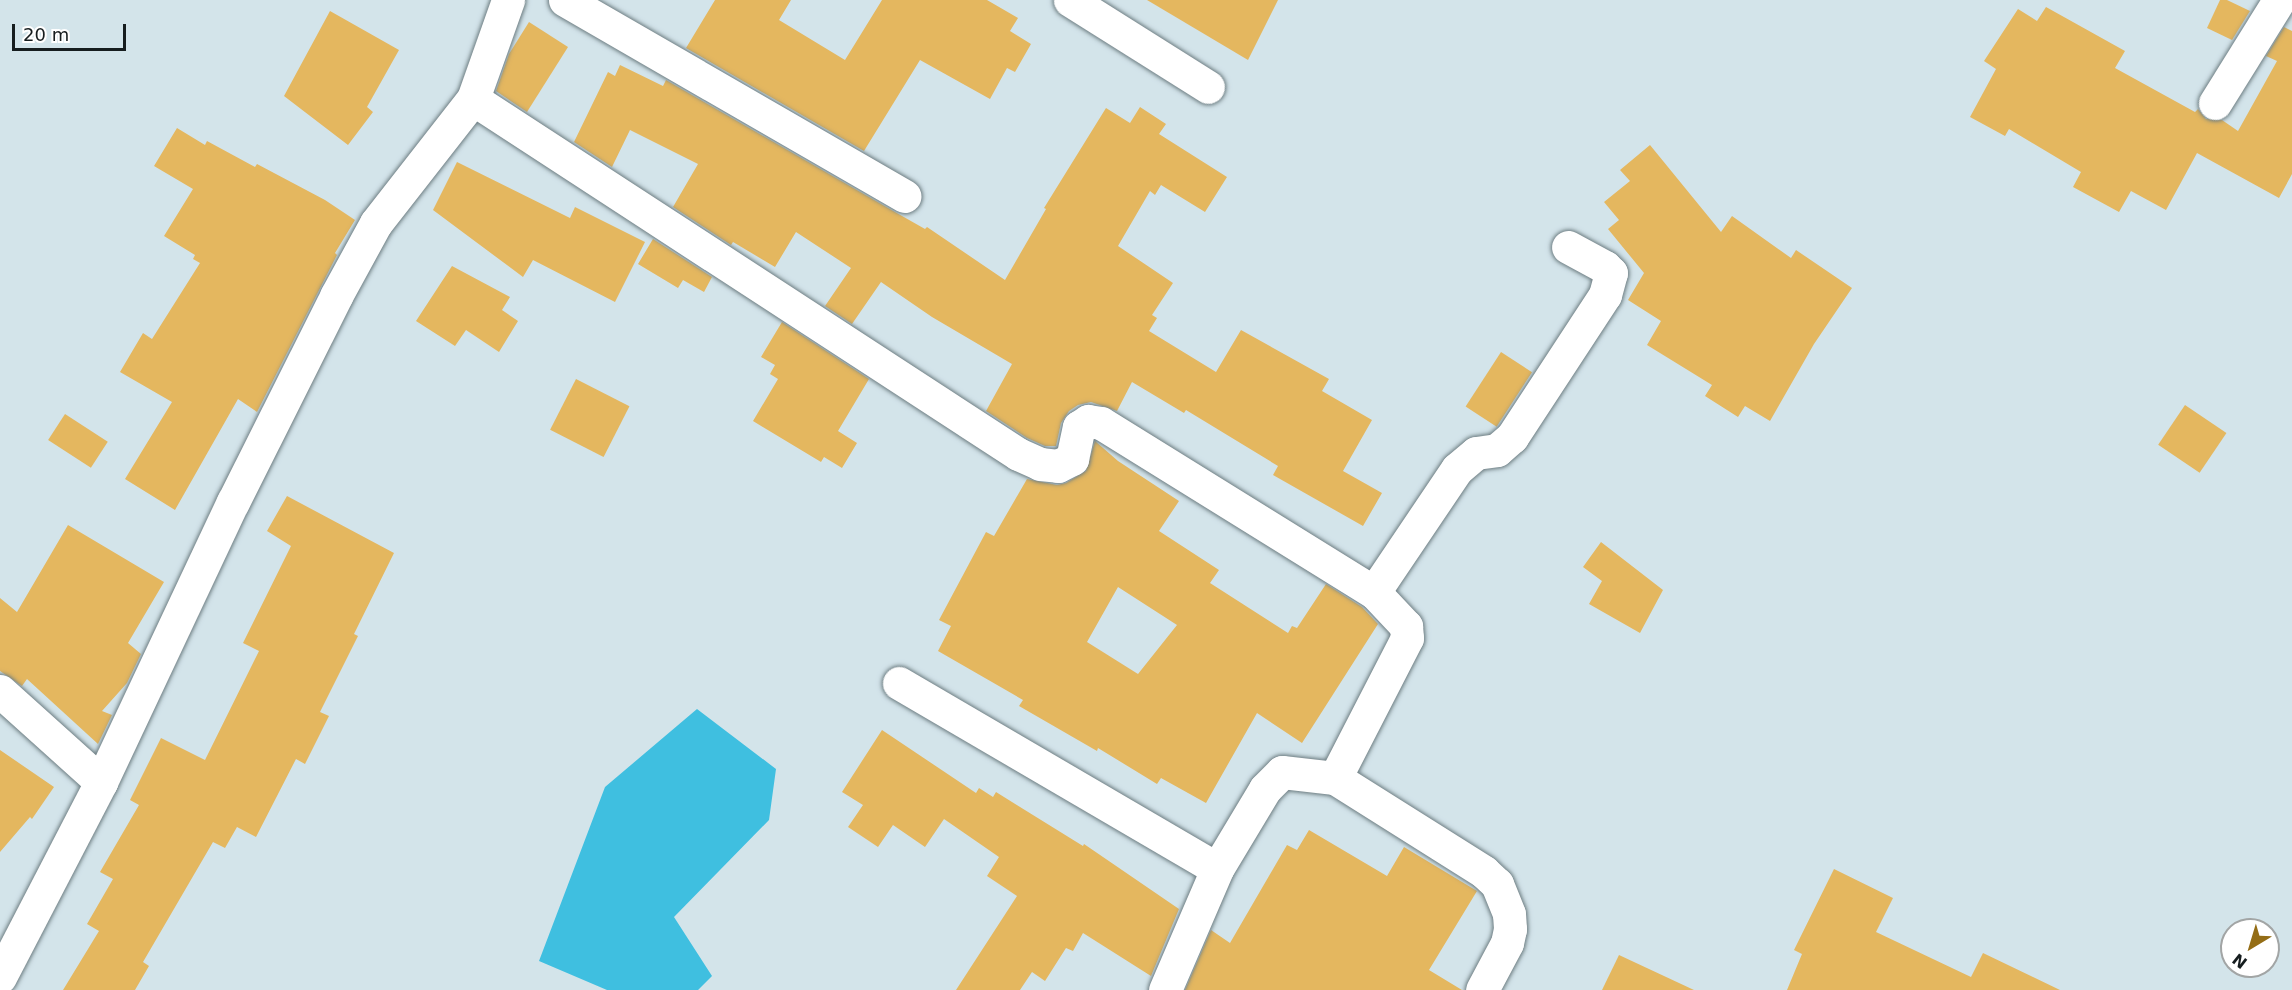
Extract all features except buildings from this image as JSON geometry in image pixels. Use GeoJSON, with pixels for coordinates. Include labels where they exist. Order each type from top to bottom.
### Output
{"type":"FeatureCollection","features":[{"type":"Feature","properties":{"kind":"street"},"geometry":{"type":"LineString","coordinates":[[0,977],[101,782],[233,502],[342,286],[376,223],[473,99],[508,0]]}},
{"type":"Feature","properties":{"kind":"street"},"geometry":{"type":"LineString","coordinates":[[565,0],[904,196]]}},
{"type":"Feature","properties":{"kind":"street"},"geometry":{"type":"LineString","coordinates":[[1071,0],[1208,87]]}},
{"type":"Feature","properties":{"kind":"street"},"geometry":{"type":"LineString","coordinates":[[2215,103],[2279,0]]}},
{"type":"Feature","properties":{"kind":"street"},"geometry":{"type":"LineString","coordinates":[[473,99],[1018,454],[1040,464],[1058,466],[1072,459],[1079,427],[1088,421],[1101,423],[1374,592],[1406,626],[1407,638],[1335,778]]}},
{"type":"Feature","properties":{"kind":"street"},"geometry":{"type":"LineString","coordinates":[[1374,592],[1456,469],[1476,453],[1497,450],[1505,446],[1605,295],[1611,273],[1605,267],[1568,247]]}},
{"type":"Feature","properties":{"kind":"street"},"geometry":{"type":"LineString","coordinates":[[899,682],[1217,869]]}},
{"type":"Feature","properties":{"kind":"street"},"geometry":{"type":"LineString","coordinates":[[0,692],[101,782]]}},
{"type":"Feature","properties":{"kind":"street"},"geometry":{"type":"LineString","coordinates":[[1165,990],[1217,869],[1265,789],[1282,772],[1335,778],[1484,872],[1497,884],[1509,914],[1510,929],[1507,943],[1482,990]]}},
{"type":"Feature","properties":{"kind":"water"},"geometry":{"type":"Polygon","coordinates":[[[697,709],[776,769],[769,820],[674,917],[712,976],[698,990],[607,990],[539,961],[605,787],[697,709]]]}}]}
